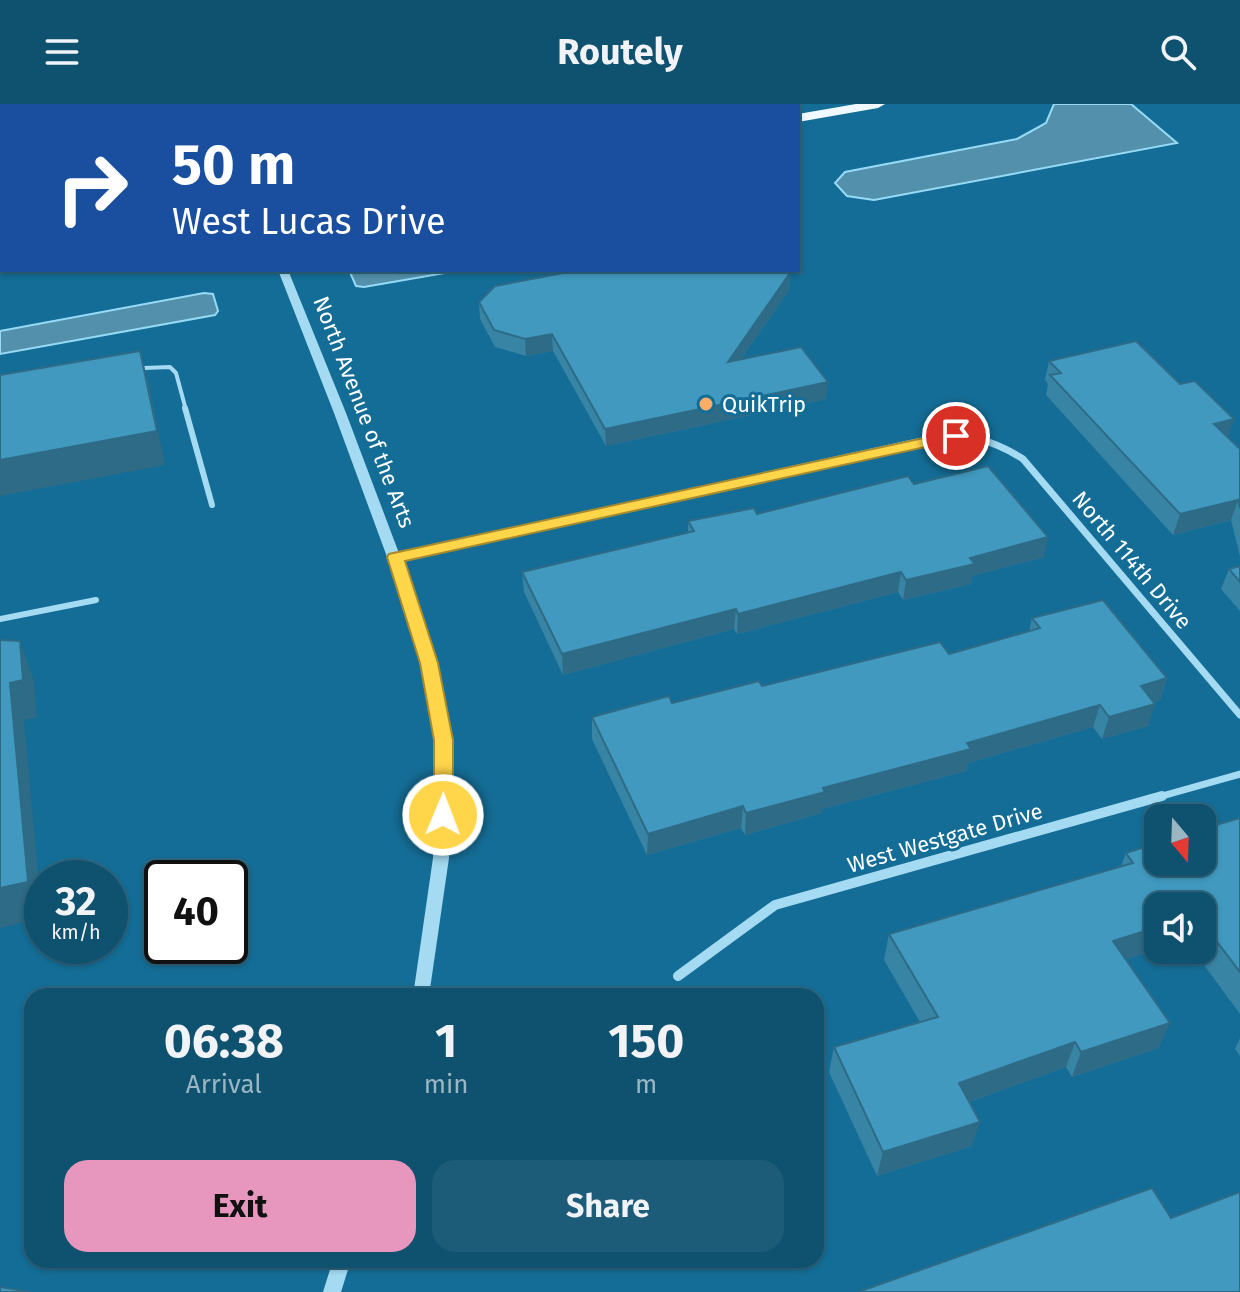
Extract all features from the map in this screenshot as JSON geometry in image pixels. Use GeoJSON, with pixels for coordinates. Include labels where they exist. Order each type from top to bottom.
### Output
{"type":"FeatureCollection","features":[{"type":"Feature","properties":{"kind":"main road"},"geometry":{"type":"LineString","coordinates":[[800,118],[878,104]]}},
{"type":"Feature","properties":{"kind":"street","name":"North Avenue of the Arts"},"geometry":{"type":"LineString","coordinates":[[284,274],[395,557],[425,649],[443,740],[441,858],[422,988]]}},
{"type":"Feature","properties":{"kind":"street","name":"North 114th Drive"},"geometry":{"type":"LineString","coordinates":[[395,557],[931,439],[988,437],[1023,459],[1240,715]]}},
{"type":"Feature","properties":{"kind":"street","name":"West Westgate Drive"},"geometry":{"type":"LineString","coordinates":[[678,976],[775,905],[1240,774]]}},
{"type":"Feature","properties":{"kind":"street"},"geometry":{"type":"LineString","coordinates":[[332,1292],[340,1268]]}},
{"type":"Feature","properties":{"kind":"lane"},"geometry":{"type":"LineString","coordinates":[[144,368],[170,367],[176,373],[212,505]]}},
{"type":"Feature","properties":{"kind":"lane"},"geometry":{"type":"LineString","coordinates":[[0,619],[96,600]]}},
{"type":"Feature","properties":{"kind":"water"},"geometry":{"type":"Polygon","coordinates":[[[1054,104],[1131,104],[1177,143],[874,200],[847,196],[835,183],[845,172],[1017,139],[1046,123],[1054,104]]]}},
{"type":"Feature","properties":{"kind":"water"},"geometry":{"type":"Polygon","coordinates":[[[350,272],[450,272],[364,287],[356,286],[350,272]]]}},
{"type":"Feature","properties":{"kind":"water"},"geometry":{"type":"Polygon","coordinates":[[[204,293],[213,294],[218,311],[215,315],[0,354],[0,331],[204,293]]]}},
{"type":"Feature","properties":{"kind":"building"},"geometry":{"type":"Polygon","coordinates":[[[568,272],[789,272],[728,362],[801,347],[828,382],[605,429],[552,334],[525,339],[494,330],[479,302],[495,286],[568,272]]]}},
{"type":"Feature","properties":{"kind":"building"},"geometry":{"type":"Polygon","coordinates":[[[1136,341],[1180,384],[1195,381],[1234,419],[1214,424],[1240,449],[1240,508],[1238,500],[1180,514],[1050,375],[1061,373],[1049,361],[1136,341]]]}},
{"type":"Feature","properties":{"kind":"building"},"geometry":{"type":"Polygon","coordinates":[[[140,351],[157,431],[0,460],[0,375],[140,351]]]}},
{"type":"Feature","properties":{"kind":"building"},"geometry":{"type":"Polygon","coordinates":[[[988,466],[1048,537],[970,558],[975,564],[906,580],[901,572],[738,614],[736,609],[562,654],[522,572],[694,531],[688,521],[754,508],[757,514],[908,476],[914,484],[988,466]]]}},
{"type":"Feature","properties":{"kind":"building"},"geometry":{"type":"Polygon","coordinates":[[[1240,566],[1240,582],[1229,569],[1240,566]]]}},
{"type":"Feature","properties":{"kind":"building"},"geometry":{"type":"Polygon","coordinates":[[[1103,600],[1167,678],[1141,686],[1155,704],[1109,717],[1100,705],[967,743],[971,749],[823,788],[825,792],[746,813],[743,806],[648,834],[592,717],[669,696],[672,703],[759,681],[762,686],[940,642],[949,654],[1040,628],[1032,618],[1103,600]]]}},
{"type":"Feature","properties":{"kind":"building"},"geometry":{"type":"Polygon","coordinates":[[[0,640],[20,641],[23,680],[10,683],[26,860],[24,883],[0,888],[0,640]]]}},
{"type":"Feature","properties":{"kind":"building"},"geometry":{"type":"Polygon","coordinates":[[[1240,818],[1240,972],[1216,940],[1216,892],[1144,892],[1144,931],[1113,941],[1170,1023],[1081,1052],[1075,1042],[959,1083],[980,1122],[883,1152],[834,1047],[938,1017],[889,934],[1133,863],[1126,853],[1144,847],[1144,876],[1216,876],[1216,825],[1240,818]]]}},
{"type":"Feature","properties":{"kind":"building"},"geometry":{"type":"Polygon","coordinates":[[[1152,1188],[1171,1218],[1240,1192],[1240,1292],[858,1292],[1152,1188]]]}},
{"type":"Feature","properties":{"kind":"building"},"geometry":{"type":"Polygon","coordinates":[[[0,1287],[30,1292],[0,1292],[0,1287]]]}},
{"type":"Feature","properties":{"kind":"place","name":"QuikTrip"},"geometry":{"type":"Point","coordinates":[706,404]}},
{"type":"Feature","properties":{"kind":"route"},"geometry":{"type":"LineString","coordinates":[[443,815],[443,740],[429,663],[395,557],[956,436]]}}]}
